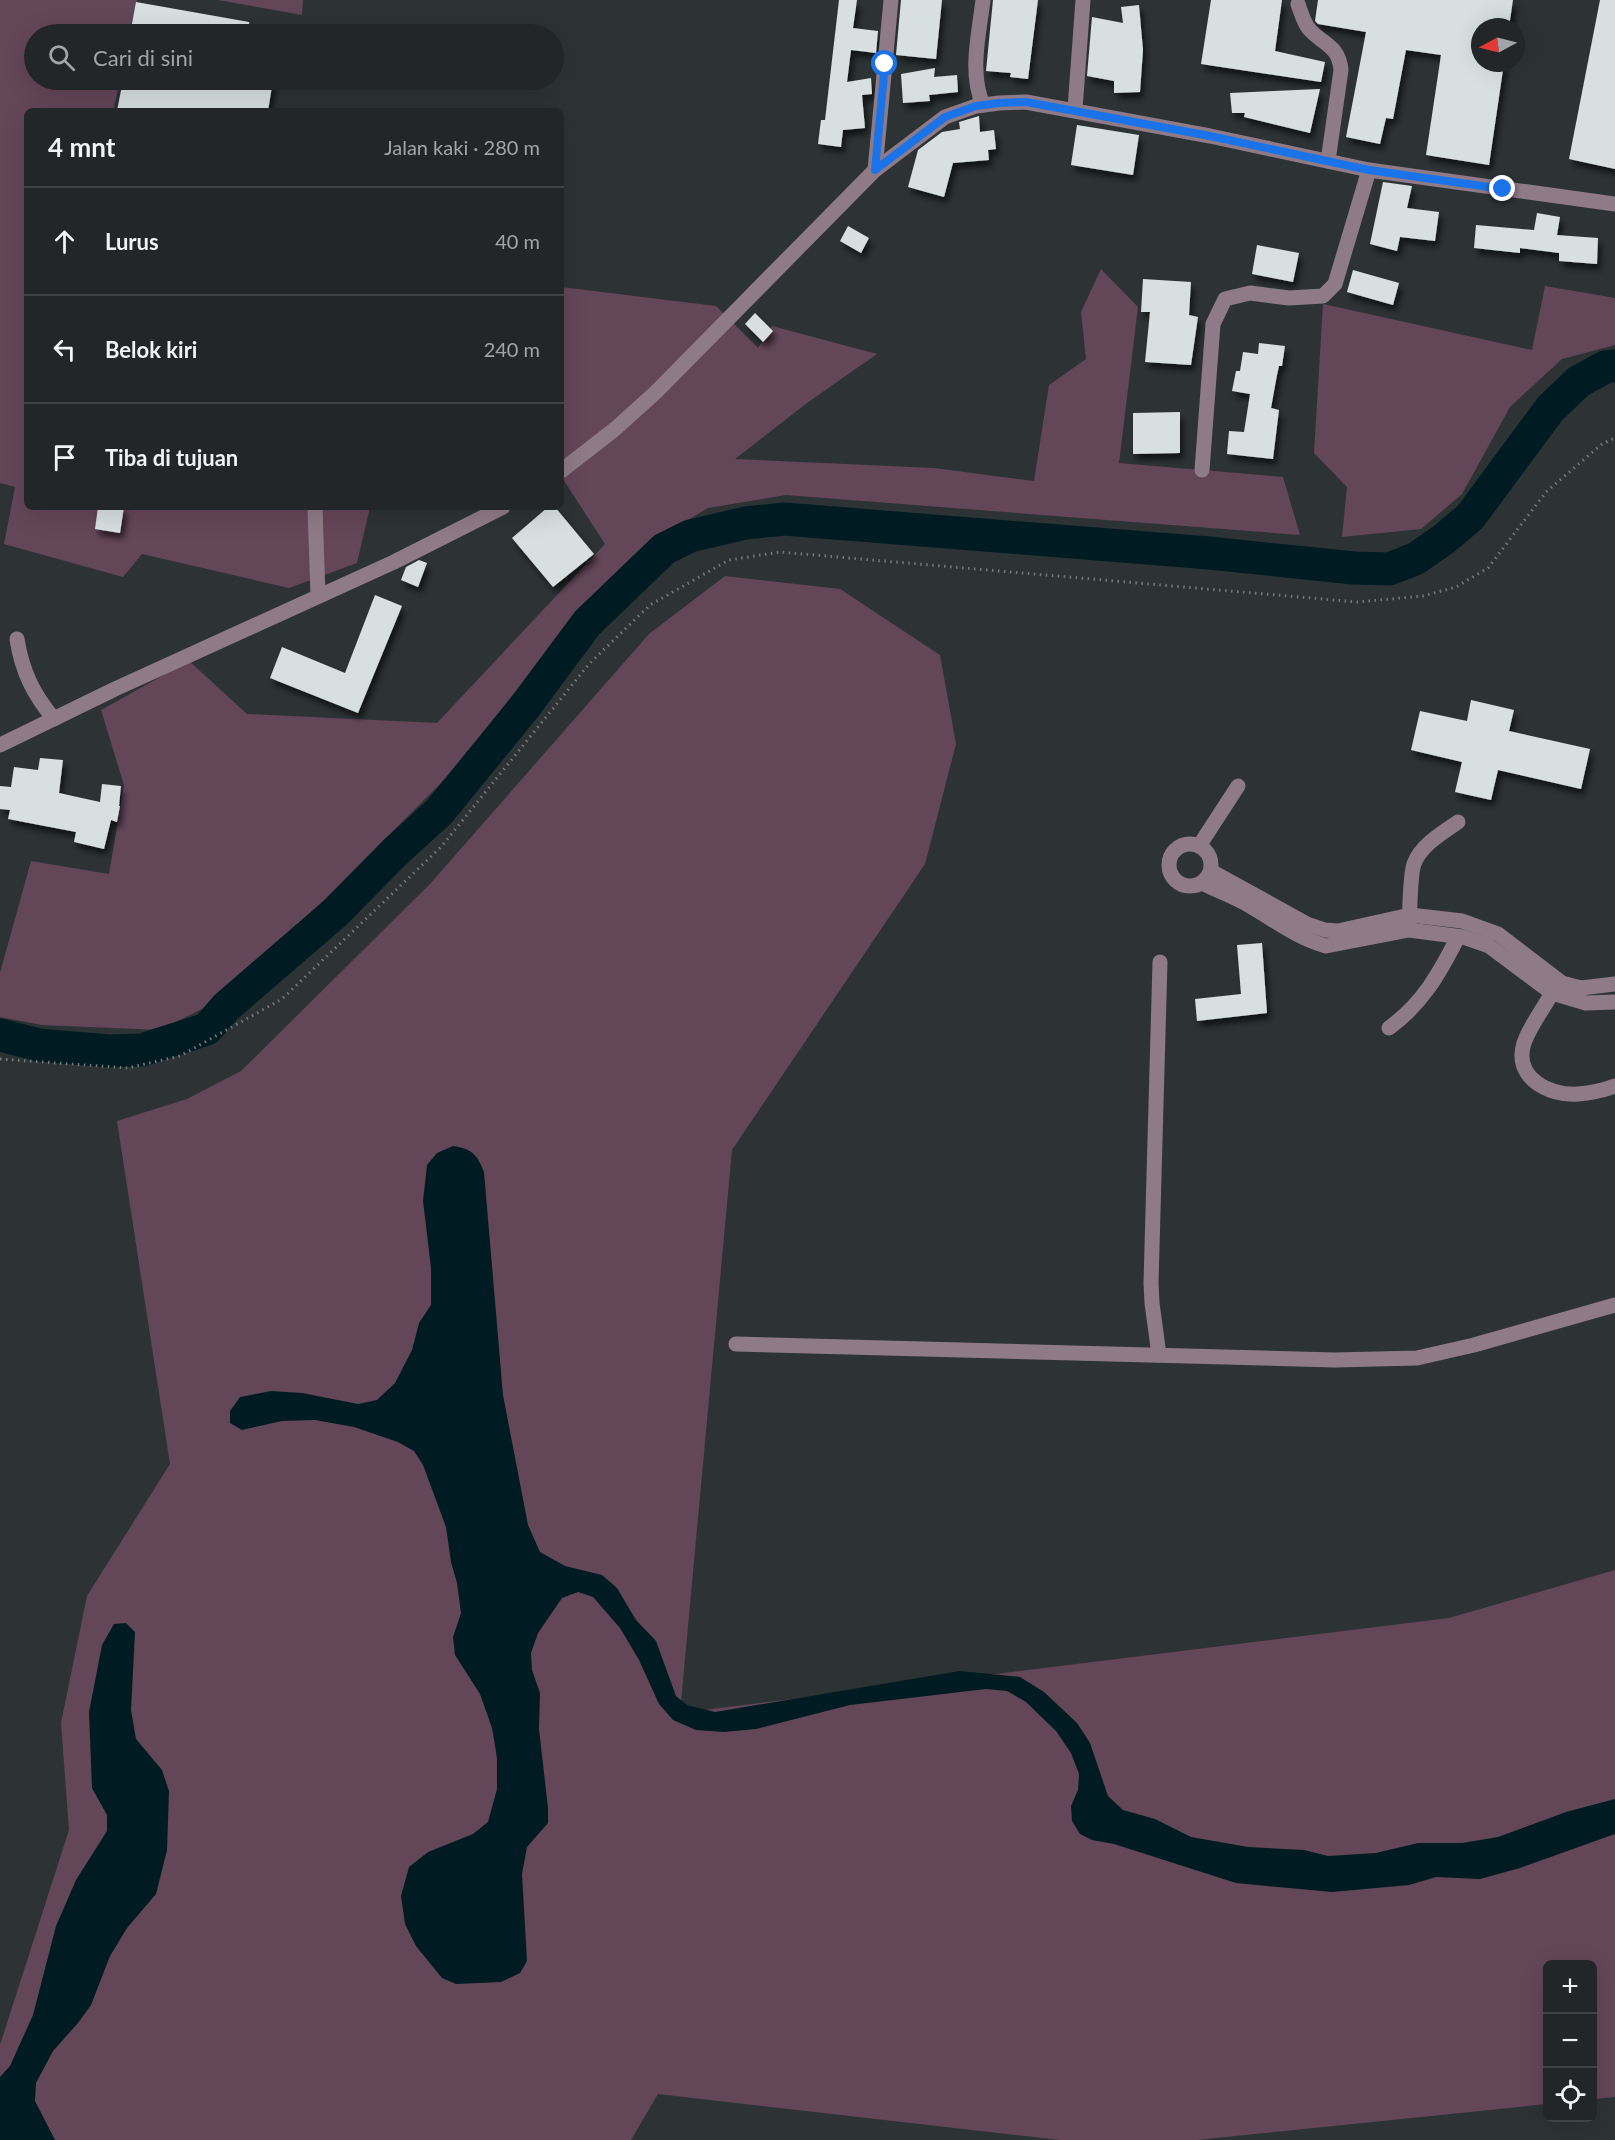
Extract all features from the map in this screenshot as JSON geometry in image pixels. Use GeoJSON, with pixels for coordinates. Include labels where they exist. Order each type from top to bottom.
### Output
{"type":"FeatureCollection","features":[{"type":"Feature","properties":{"kind":"street"},"geometry":{"type":"LineString","coordinates":[[875,170],[891,0]]}},
{"type":"Feature","properties":{"kind":"street"},"geometry":{"type":"LineString","coordinates":[[983,0],[976,60],[976,85],[983,105]]}},
{"type":"Feature","properties":{"kind":"street"},"geometry":{"type":"LineString","coordinates":[[1075,109],[1083,0]]}},
{"type":"Feature","properties":{"kind":"street"},"geometry":{"type":"LineString","coordinates":[[1298,4],[1308,28],[1334,49],[1340,59],[1341,70],[1328,161]]}},
{"type":"Feature","properties":{"kind":"street"},"geometry":{"type":"LineString","coordinates":[[564,469],[615,429],[656,392],[875,170],[945,117],[983,105],[1026,102],[1075,109],[1369,170],[1615,204]]}},
{"type":"Feature","properties":{"kind":"street"},"geometry":{"type":"LineString","coordinates":[[1202,470],[1213,324],[1216,314],[1225,299],[1250,293],[1288,298],[1323,296],[1335,284],[1369,170]]}},
{"type":"Feature","properties":{"kind":"street"},"geometry":{"type":"LineString","coordinates":[[315,510],[318,596]]}},
{"type":"Feature","properties":{"kind":"street"},"geometry":{"type":"LineString","coordinates":[[0,745],[394,562],[497,510]]}},
{"type":"Feature","properties":{"kind":"street"},"geometry":{"type":"LineString","coordinates":[[17,639],[20,662],[28,680],[54,719]]}},
{"type":"Feature","properties":{"kind":"street"},"geometry":{"type":"LineString","coordinates":[[1199,846],[1238,786]]}},
{"type":"Feature","properties":{"kind":"street"},"geometry":{"type":"LineString","coordinates":[[1410,923],[1414,863],[1438,836],[1458,822]]}},
{"type":"Feature","properties":{"kind":"street"},"geometry":{"type":"LineString","coordinates":[[1184,844],[1199,846],[1209,856],[1207,877],[1196,886],[1181,885],[1171,875],[1168,867],[1169,860],[1177,848],[1184,844]]}},
{"type":"Feature","properties":{"kind":"street"},"geometry":{"type":"LineString","coordinates":[[1207,877],[1299,937],[1326,946],[1410,923],[1462,921],[1498,934],[1562,983],[1581,988],[1615,984]]}},
{"type":"Feature","properties":{"kind":"street"},"geometry":{"type":"LineString","coordinates":[[1410,923],[1489,946],[1552,993],[1586,1003],[1615,1002]]}},
{"type":"Feature","properties":{"kind":"street"},"geometry":{"type":"LineString","coordinates":[[1389,1028],[1408,1014],[1429,990],[1458,937]]}},
{"type":"Feature","properties":{"kind":"street"},"geometry":{"type":"LineString","coordinates":[[1159,1355],[1151,1283],[1160,962]]}},
{"type":"Feature","properties":{"kind":"street"},"geometry":{"type":"LineString","coordinates":[[1552,993],[1524,1042],[1522,1060],[1525,1071],[1533,1081],[1558,1093],[1577,1094],[1615,1086]]}},
{"type":"Feature","properties":{"kind":"street"},"geometry":{"type":"LineString","coordinates":[[736,1344],[1335,1360],[1417,1358],[1474,1345],[1615,1305]]}},
{"type":"Feature","properties":{"kind":"path"},"geometry":{"type":"LineString","coordinates":[[0,1059],[128,1068],[180,1056],[282,999],[441,847],[589,664],[650,605],[729,560],[780,552],[1357,602],[1423,596],[1456,587],[1488,568],[1546,492],[1602,444],[1615,438]]}},
{"type":"Feature","properties":{"kind":"shaded area"},"geometry":{"type":"Polygon","coordinates":[[[0,0],[137,0],[131,24],[24,24],[24,90],[118,90],[114,108],[24,108],[24,510],[369,510],[357,563],[289,588],[142,554],[123,577],[4,544],[15,487],[0,483],[0,0]]]}},
{"type":"Feature","properties":{"kind":"shaded area"},"geometry":{"type":"Polygon","coordinates":[[[218,0],[303,0],[302,15],[218,0]]]}},
{"type":"Feature","properties":{"kind":"shaded area"},"geometry":{"type":"Polygon","coordinates":[[[1101,269],[1138,307],[1119,463],[1283,477],[1300,535],[786,495],[708,508],[649,543],[570,619],[461,763],[228,996],[160,1030],[42,1025],[0,1017],[0,973],[31,861],[109,874],[124,785],[101,710],[189,661],[247,714],[437,723],[605,544],[564,481],[564,287],[716,306],[758,348],[772,326],[877,354],[807,403],[735,459],[934,468],[1034,481],[1049,385],[1086,359],[1081,312],[1101,269]]]}},
{"type":"Feature","properties":{"kind":"shaded area"},"geometry":{"type":"Polygon","coordinates":[[[1545,286],[1615,298],[1615,345],[1562,359],[1510,407],[1462,494],[1421,529],[1342,537],[1347,487],[1314,453],[1323,304],[1532,350],[1545,286]]]}},
{"type":"Feature","properties":{"kind":"shaded area"},"geometry":{"type":"Polygon","coordinates":[[[725,576],[840,589],[940,655],[956,744],[925,864],[732,1150],[680,1713],[1449,1618],[1615,1570],[1615,2097],[1597,2099],[1597,1960],[1543,1960],[1543,2104],[1197,2140],[1060,2140],[658,2094],[631,2140],[0,2140],[0,2045],[69,1830],[61,1723],[87,1596],[170,1464],[117,1121],[187,1099],[241,1071],[430,884],[649,634],[725,576]]]}},
{"type":"Feature","properties":{"kind":"water"},"geometry":{"type":"Polygon","coordinates":[[[453,1146],[473,1153],[484,1172],[503,1395],[528,1525],[540,1552],[565,1566],[602,1575],[617,1588],[636,1620],[656,1641],[676,1696],[687,1705],[715,1712],[960,1671],[1020,1677],[1044,1692],[1077,1723],[1090,1743],[1108,1796],[1123,1810],[1155,1819],[1191,1837],[1248,1847],[1304,1850],[1328,1856],[1376,1853],[1418,1843],[1462,1843],[1498,1837],[1566,1812],[1615,1799],[1615,1834],[1520,1868],[1480,1879],[1436,1877],[1409,1885],[1332,1892],[1236,1883],[1114,1844],[1092,1840],[1080,1834],[1072,1821],[1071,1806],[1078,1790],[1079,1774],[1071,1753],[1056,1731],[1026,1702],[1007,1691],[986,1689],[850,1705],[756,1729],[724,1732],[696,1730],[673,1720],[659,1704],[639,1660],[620,1628],[593,1597],[578,1592],[562,1598],[538,1633],[531,1653],[532,1670],[540,1693],[539,1729],[548,1823],[527,1847],[522,1874],[527,1961],[520,1973],[501,1982],[456,1984],[442,1978],[416,1946],[405,1924],[401,1896],[409,1867],[428,1852],[473,1834],[488,1822],[497,1789],[497,1758],[492,1728],[480,1694],[455,1655],[453,1637],[461,1613],[457,1583],[451,1562],[446,1527],[423,1465],[414,1451],[398,1442],[354,1427],[315,1420],[282,1421],[242,1430],[230,1423],[230,1411],[240,1397],[271,1391],[302,1393],[358,1404],[377,1400],[395,1383],[412,1350],[419,1323],[431,1305],[431,1268],[423,1201],[427,1165],[437,1153],[453,1146]]]}},
{"type":"Feature","properties":{"kind":"water"},"geometry":{"type":"Polygon","coordinates":[[[126,1623],[135,1632],[131,1710],[136,1739],[162,1770],[169,1791],[167,1850],[156,1894],[127,1928],[110,1956],[91,2005],[53,2051],[36,2083],[35,2101],[55,2140],[0,2140],[0,2077],[10,2066],[33,2015],[56,1926],[76,1880],[107,1831],[107,1815],[92,1788],[89,1712],[102,1645],[114,1624],[126,1623]]]}},
{"type":"Feature","properties":{"kind":"building"},"geometry":{"type":"Polygon","coordinates":[[[839,0],[857,0],[853,28],[878,31],[876,53],[851,50],[847,82],[871,78],[872,94],[862,95],[865,128],[843,130],[841,147],[818,144],[821,120],[825,120],[839,0]]]}},
{"type":"Feature","properties":{"kind":"building"},"geometry":{"type":"Polygon","coordinates":[[[901,0],[942,0],[936,59],[896,55],[901,0]]]}},
{"type":"Feature","properties":{"kind":"building"},"geometry":{"type":"Polygon","coordinates":[[[993,0],[1038,0],[1028,79],[1010,77],[1011,73],[986,71],[993,0]]]}},
{"type":"Feature","properties":{"kind":"building"},"geometry":{"type":"Polygon","coordinates":[[[1211,0],[1282,0],[1275,51],[1325,62],[1321,82],[1201,64],[1211,0]]]}},
{"type":"Feature","properties":{"kind":"building"},"geometry":{"type":"Polygon","coordinates":[[[1318,0],[1513,0],[1510,18],[1471,18],[1471,72],[1503,72],[1489,165],[1426,155],[1441,55],[1406,50],[1393,119],[1386,118],[1380,144],[1346,137],[1366,32],[1318,24],[1315,21],[1318,0]]]}},
{"type":"Feature","properties":{"kind":"building"},"geometry":{"type":"Polygon","coordinates":[[[1600,0],[1615,0],[1615,169],[1569,159],[1600,0]]]}},
{"type":"Feature","properties":{"kind":"building"},"geometry":{"type":"Polygon","coordinates":[[[136,2],[249,22],[249,24],[132,24],[136,2]]]}},
{"type":"Feature","properties":{"kind":"building"},"geometry":{"type":"Polygon","coordinates":[[[1139,5],[1143,50],[1140,92],[1114,93],[1114,81],[1087,76],[1092,17],[1123,23],[1121,7],[1139,5]]]}},
{"type":"Feature","properties":{"kind":"building"},"geometry":{"type":"Polygon","coordinates":[[[935,68],[934,77],[957,75],[958,92],[929,95],[930,101],[903,103],[901,74],[935,68]]]}},
{"type":"Feature","properties":{"kind":"building"},"geometry":{"type":"Polygon","coordinates":[[[1320,89],[1310,133],[1244,117],[1245,113],[1232,113],[1230,93],[1320,89]]]}},
{"type":"Feature","properties":{"kind":"building"},"geometry":{"type":"Polygon","coordinates":[[[121,90],[271,90],[268,108],[118,108],[121,90]]]}},
{"type":"Feature","properties":{"kind":"building"},"geometry":{"type":"Polygon","coordinates":[[[979,116],[980,132],[994,130],[996,149],[988,150],[989,160],[953,163],[944,197],[908,187],[918,150],[942,132],[960,129],[959,122],[979,116]]]}},
{"type":"Feature","properties":{"kind":"building"},"geometry":{"type":"Polygon","coordinates":[[[1077,125],[1139,135],[1133,175],[1071,165],[1077,125]]]}},
{"type":"Feature","properties":{"kind":"building"},"geometry":{"type":"Polygon","coordinates":[[[1383,182],[1412,186],[1407,208],[1439,212],[1435,241],[1400,237],[1397,251],[1370,244],[1383,182]]]}},
{"type":"Feature","properties":{"kind":"building"},"geometry":{"type":"Polygon","coordinates":[[[1537,213],[1560,217],[1557,235],[1598,238],[1597,264],[1559,261],[1559,253],[1520,248],[1520,253],[1474,248],[1476,225],[1534,230],[1537,213]]]}},
{"type":"Feature","properties":{"kind":"building"},"geometry":{"type":"Polygon","coordinates":[[[848,226],[869,238],[861,253],[840,241],[848,226]]]}},
{"type":"Feature","properties":{"kind":"building"},"geometry":{"type":"Polygon","coordinates":[[[1257,245],[1299,253],[1293,282],[1252,274],[1257,245]]]}},
{"type":"Feature","properties":{"kind":"building"},"geometry":{"type":"Polygon","coordinates":[[[1353,270],[1399,283],[1393,305],[1347,292],[1353,270]]]}},
{"type":"Feature","properties":{"kind":"building"},"geometry":{"type":"Polygon","coordinates":[[[1143,279],[1191,282],[1189,315],[1198,317],[1191,365],[1145,362],[1150,312],[1141,312],[1143,279]]]}},
{"type":"Feature","properties":{"kind":"building"},"geometry":{"type":"Polygon","coordinates":[[[755,313],[773,331],[763,342],[745,324],[755,313]]]}},
{"type":"Feature","properties":{"kind":"building"},"geometry":{"type":"Polygon","coordinates":[[[1259,343],[1285,346],[1271,408],[1279,410],[1273,459],[1227,454],[1229,431],[1244,432],[1250,394],[1232,391],[1236,371],[1240,371],[1243,352],[1258,354],[1259,343]]]}},
{"type":"Feature","properties":{"kind":"building"},"geometry":{"type":"Polygon","coordinates":[[[1180,412],[1180,453],[1133,454],[1133,413],[1180,412]]]}},
{"type":"Feature","properties":{"kind":"building"},"geometry":{"type":"Polygon","coordinates":[[[98,510],[124,510],[120,533],[95,529],[98,510]]]}},
{"type":"Feature","properties":{"kind":"building"},"geometry":{"type":"Polygon","coordinates":[[[545,510],[557,510],[594,554],[553,587],[512,538],[545,510]]]}},
{"type":"Feature","properties":{"kind":"building"},"geometry":{"type":"Polygon","coordinates":[[[419,560],[427,563],[418,587],[401,580],[406,567],[419,560]]]}},
{"type":"Feature","properties":{"kind":"building"},"geometry":{"type":"Polygon","coordinates":[[[375,595],[402,606],[358,713],[270,678],[282,647],[345,673],[375,595]]]}},
{"type":"Feature","properties":{"kind":"building"},"geometry":{"type":"Polygon","coordinates":[[[1471,700],[1514,710],[1509,731],[1590,749],[1581,789],[1498,770],[1491,800],[1455,792],[1462,762],[1411,750],[1420,711],[1467,721],[1471,700]]]}},
{"type":"Feature","properties":{"kind":"building"},"geometry":{"type":"Polygon","coordinates":[[[40,758],[63,760],[59,793],[100,802],[102,784],[121,786],[117,822],[111,820],[104,849],[74,842],[76,832],[8,819],[10,810],[0,809],[0,786],[11,787],[14,767],[38,770],[40,758]]]}},
{"type":"Feature","properties":{"kind":"building"},"geometry":{"type":"Polygon","coordinates":[[[1262,943],[1267,1013],[1197,1021],[1195,999],[1241,994],[1237,945],[1262,943]]]}},
{"type":"Feature","properties":{"kind":"waterway"},"geometry":{"type":"LineString","coordinates":[[0,1035],[39,1045],[109,1051],[142,1050],[207,1029],[226,1007],[336,912],[396,851],[439,812],[527,704],[587,623],[664,549],[690,536],[746,523],[784,519],[1209,553],[1354,568],[1389,569],[1415,559],[1470,517],[1550,409],[1578,382],[1605,367],[1615,366]]}},
{"type":"Feature","properties":{"kind":"route"},"geometry":{"type":"LineString","coordinates":[[885,64],[875,170],[945,117],[976,106],[1026,102],[1075,109],[1369,170],[1503,189]]}}]}
